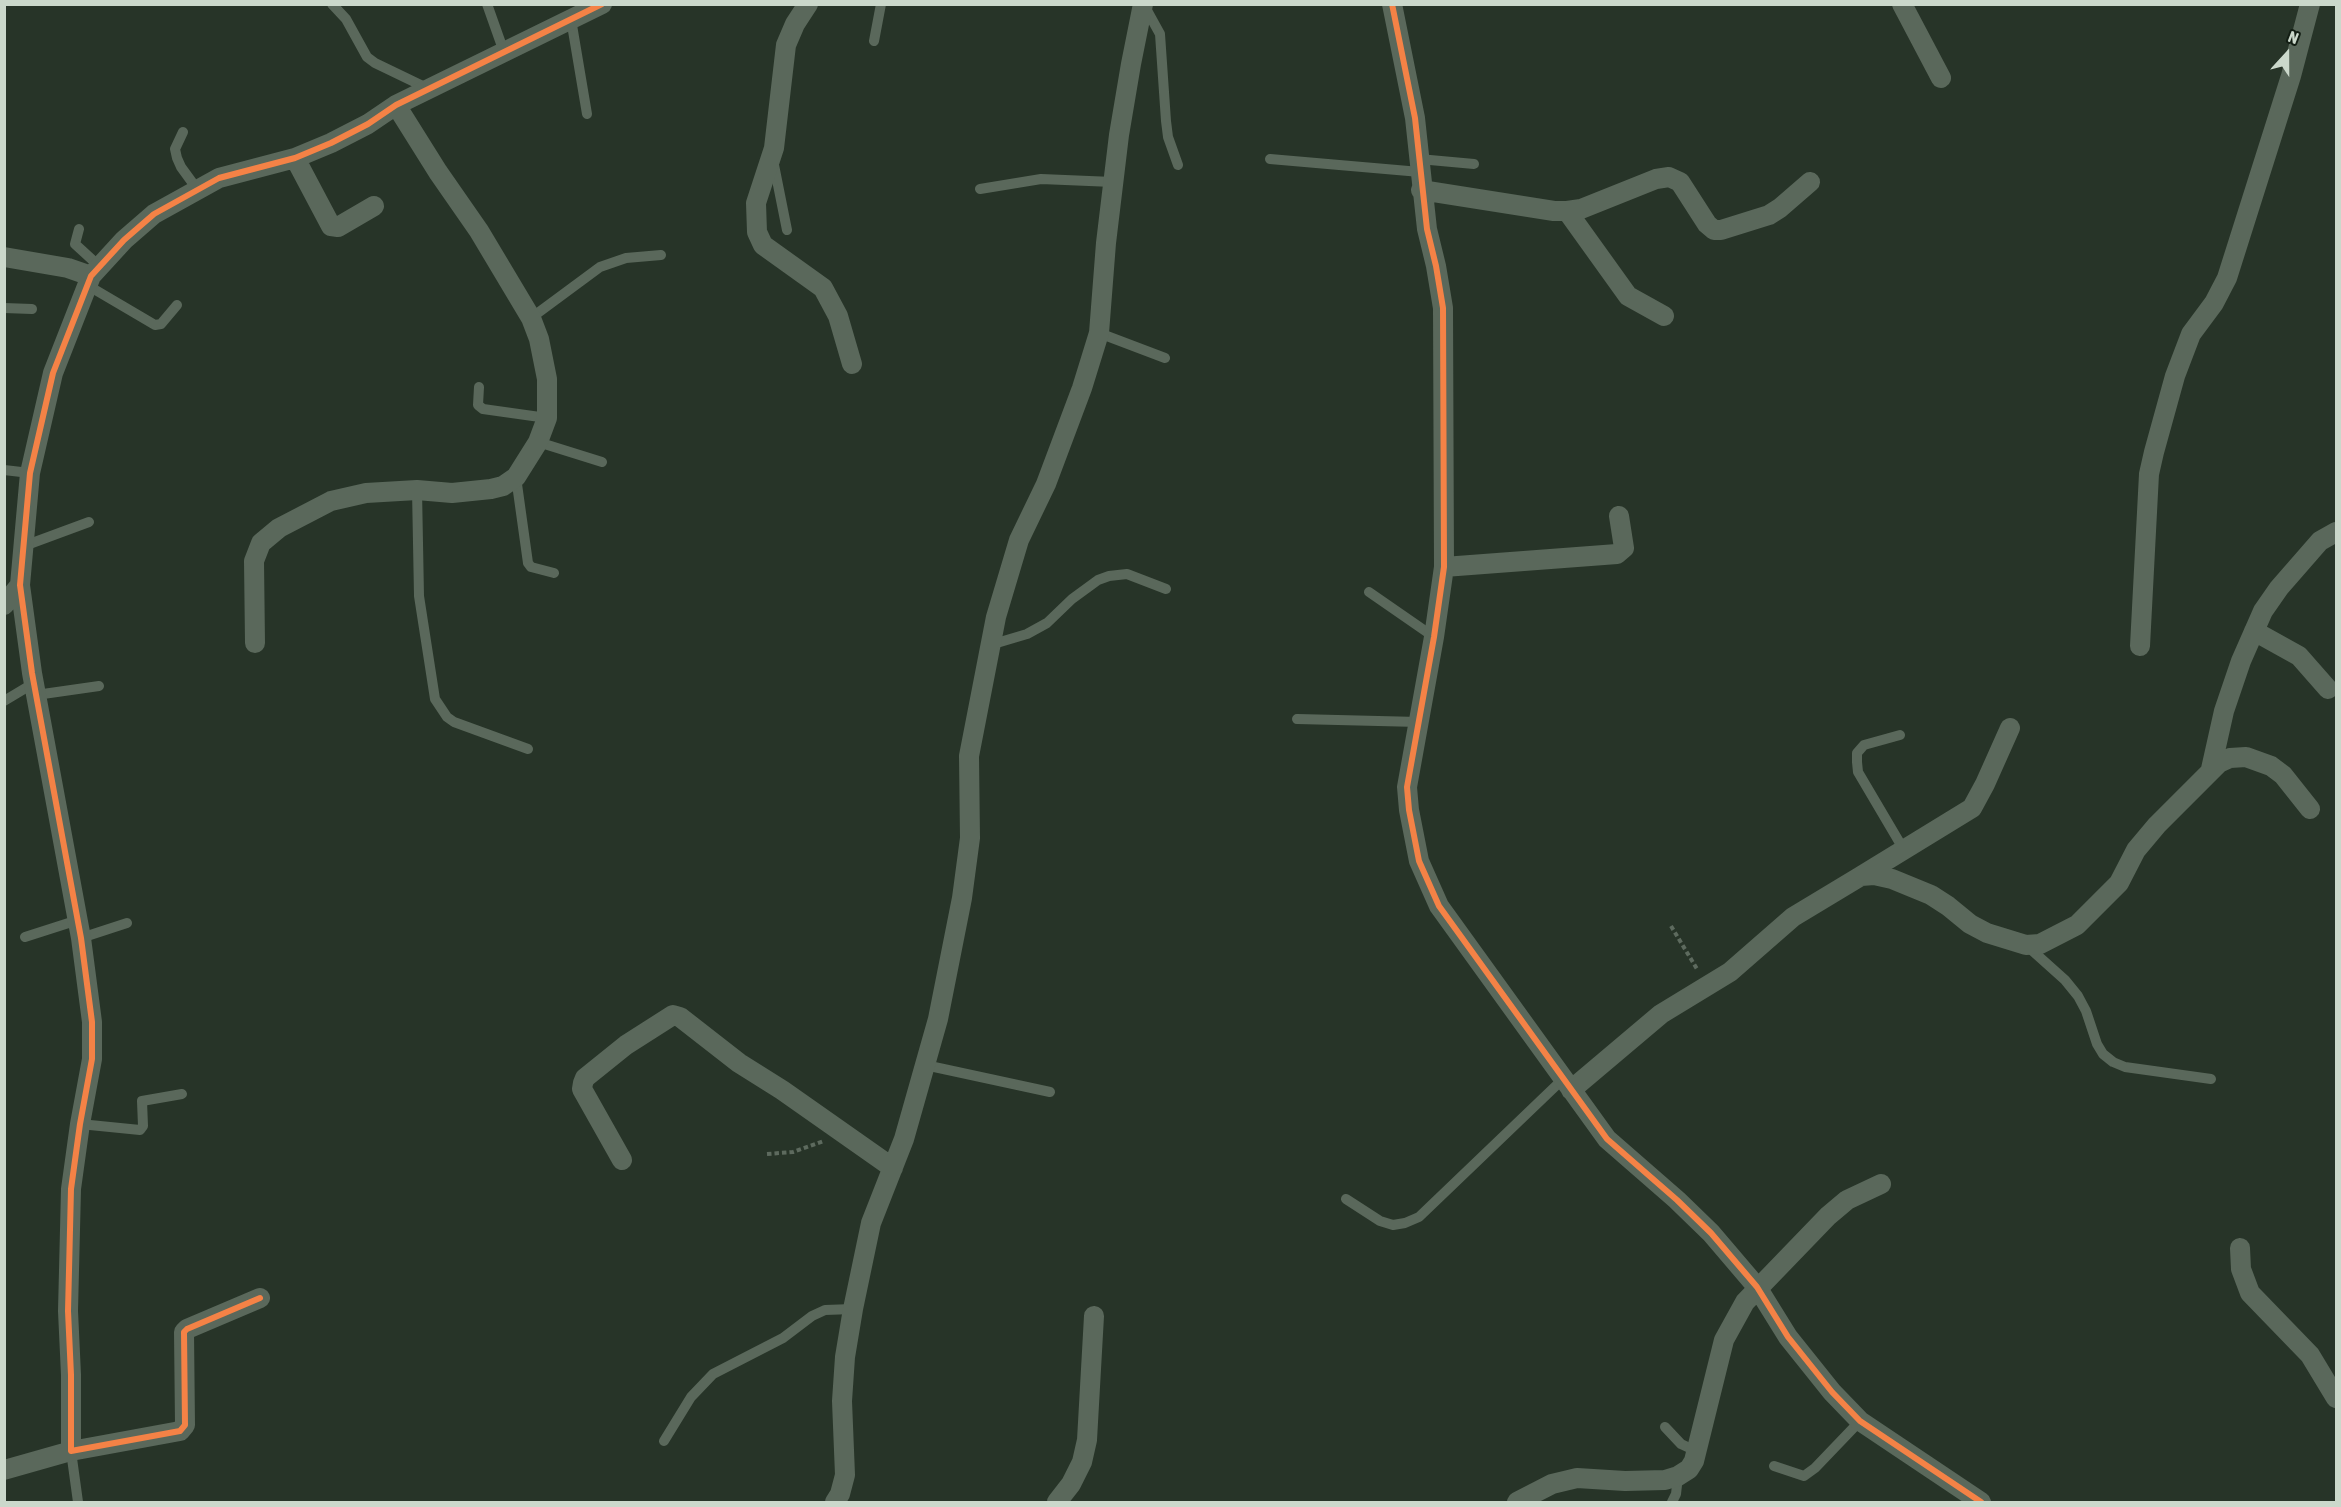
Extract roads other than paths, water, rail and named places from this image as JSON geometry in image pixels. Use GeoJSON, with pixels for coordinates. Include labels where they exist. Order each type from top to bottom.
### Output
{"type":"FeatureCollection","features":[{"type":"Feature","properties":{"kind":"street"},"geometry":{"type":"LineString","coordinates":[[4,605],[15,583],[24,546],[30,473],[52,373],[93,276],[124,240],[154,214],[219,178],[295,158],[350,134],[396,105],[602,4]]}},
{"type":"Feature","properties":{"kind":"street"},"geometry":{"type":"LineString","coordinates":[[808,4],[795,24],[786,45],[773,157],[756,203],[758,237],[763,245],[824,288],[838,316],[852,364]]}},
{"type":"Feature","properties":{"kind":"street"},"geometry":{"type":"LineString","coordinates":[[835,1503],[845,1475],[842,1401],[845,1357],[853,1309],[871,1223],[904,1139],[938,1019],[962,898],[970,838],[969,756],[996,617],[1019,540],[1046,484],[1082,388],[1099,333],[1113,182],[1131,64],[1144,4]]}},
{"type":"Feature","properties":{"kind":"street"},"geometry":{"type":"LineString","coordinates":[[1392,4],[1415,118],[1427,229],[1443,308],[1444,567],[1407,788],[1408,810],[1419,861],[1439,906],[1607,1139],[1711,1233],[1757,1287],[1788,1337],[1832,1392],[1860,1421],[1981,1503]]}},
{"type":"Feature","properties":{"kind":"street"},"geometry":{"type":"LineString","coordinates":[[1902,4],[1941,78]]}},
{"type":"Feature","properties":{"kind":"street"},"geometry":{"type":"LineString","coordinates":[[2140,646],[2150,474],[2154,452],[2175,376],[2191,334],[2214,303],[2227,278],[2291,76],[2310,4]]}},
{"type":"Feature","properties":{"kind":"street"},"geometry":{"type":"LineString","coordinates":[[255,643],[254,561],[261,543],[279,528],[331,501],[366,493],[417,490],[452,493],[503,486],[516,477],[538,442],[547,418],[547,379],[539,339],[531,318],[479,231],[396,105]]}},
{"type":"Feature","properties":{"kind":"street"},"geometry":{"type":"LineString","coordinates":[[295,158],[331,226],[338,227],[374,206]]}},
{"type":"Feature","properties":{"kind":"street"},"geometry":{"type":"LineString","coordinates":[[1420,173],[1554,211],[1581,209],[1656,179],[1669,177],[1680,182],[1707,224],[1714,230],[1721,231],[1780,208],[1810,182]]}},
{"type":"Feature","properties":{"kind":"street"},"geometry":{"type":"LineString","coordinates":[[1567,211],[1628,297],[1664,316]]}},
{"type":"Feature","properties":{"kind":"street"},"geometry":{"type":"LineString","coordinates":[[4,257],[31,260],[93,276]]}},
{"type":"Feature","properties":{"kind":"street"},"geometry":{"type":"LineString","coordinates":[[1444,567],[1617,554],[1624,548],[1619,516]]}},
{"type":"Feature","properties":{"kind":"street"},"geometry":{"type":"LineString","coordinates":[[2211,769],[2224,711],[2263,611],[2279,588],[2320,541],[2337,532]]}},
{"type":"Feature","properties":{"kind":"street"},"geometry":{"type":"LineString","coordinates":[[15,583],[79,929],[92,1022],[93,1059],[80,1124],[71,1189],[68,1311],[71,1450]]}},
{"type":"Feature","properties":{"kind":"street"},"geometry":{"type":"LineString","coordinates":[[2254,631],[2299,656],[2328,689]]}},
{"type":"Feature","properties":{"kind":"street"},"geometry":{"type":"LineString","coordinates":[[1567,1084],[1661,1014],[1730,972],[1793,916],[1972,808],[2010,728]]}},
{"type":"Feature","properties":{"kind":"street"},"geometry":{"type":"LineString","coordinates":[[1861,876],[1874,875],[1931,895],[1970,924],[1987,933],[2026,945],[2040,944],[2077,925],[2119,883],[2136,850],[2211,769],[2224,760],[2246,757],[2271,766],[2283,775],[2310,809]]}},
{"type":"Feature","properties":{"kind":"street"},"geometry":{"type":"LineString","coordinates":[[622,1160],[582,1089],[583,1083],[585,1078],[626,1045],[674,1015],[680,1017],[739,1063],[893,1168]]}},
{"type":"Feature","properties":{"kind":"street"},"geometry":{"type":"LineString","coordinates":[[1517,1503],[1552,1484],[1577,1478],[1625,1481],[1665,1480],[1689,1469],[1694,1461],[1724,1340],[1745,1302],[1757,1287],[1834,1211],[1847,1200],[1881,1184]]}},
{"type":"Feature","properties":{"kind":"street"},"geometry":{"type":"LineString","coordinates":[[2240,1248],[2241,1269],[2250,1293],[2310,1355],[2337,1398]]}},
{"type":"Feature","properties":{"kind":"street"},"geometry":{"type":"LineString","coordinates":[[4,1470],[71,1450],[180,1431],[184,1425],[184,1332],[260,1298]]}},
{"type":"Feature","properties":{"kind":"street"},"geometry":{"type":"LineString","coordinates":[[1057,1503],[1071,1484],[1082,1462],[1087,1440],[1092,1384],[1094,1316]]}},
{"type":"Feature","properties":{"kind":"lane"},"geometry":{"type":"LineString","coordinates":[[332,4],[346,19],[367,57],[429,89]]}},
{"type":"Feature","properties":{"kind":"lane"},"geometry":{"type":"LineString","coordinates":[[488,4],[504,52]]}},
{"type":"Feature","properties":{"kind":"lane"},"geometry":{"type":"LineString","coordinates":[[874,40],[881,4]]}},
{"type":"Feature","properties":{"kind":"lane"},"geometry":{"type":"LineString","coordinates":[[1144,4],[1160,34],[1168,137],[1178,165]]}},
{"type":"Feature","properties":{"kind":"lane"},"geometry":{"type":"LineString","coordinates":[[571,19],[587,114]]}},
{"type":"Feature","properties":{"kind":"lane"},"geometry":{"type":"LineString","coordinates":[[183,132],[175,149],[177,158],[197,189]]}},
{"type":"Feature","properties":{"kind":"lane"},"geometry":{"type":"LineString","coordinates":[[773,157],[787,230]]}},
{"type":"Feature","properties":{"kind":"lane"},"geometry":{"type":"LineString","coordinates":[[1269,159],[1420,173],[1474,164]]}},
{"type":"Feature","properties":{"kind":"lane"},"geometry":{"type":"LineString","coordinates":[[980,189],[1041,179],[1113,182]]}},
{"type":"Feature","properties":{"kind":"lane"},"geometry":{"type":"LineString","coordinates":[[79,229],[75,244],[93,276],[155,325],[164,322],[177,305]]}},
{"type":"Feature","properties":{"kind":"lane"},"geometry":{"type":"LineString","coordinates":[[531,318],[600,267],[626,258],[661,255]]}},
{"type":"Feature","properties":{"kind":"lane"},"geometry":{"type":"LineString","coordinates":[[4,308],[32,309]]}},
{"type":"Feature","properties":{"kind":"lane"},"geometry":{"type":"LineString","coordinates":[[1099,333],[1165,358]]}},
{"type":"Feature","properties":{"kind":"lane"},"geometry":{"type":"LineString","coordinates":[[480,387],[478,405],[483,409],[547,418]]}},
{"type":"Feature","properties":{"kind":"lane"},"geometry":{"type":"LineString","coordinates":[[538,442],[602,462]]}},
{"type":"Feature","properties":{"kind":"lane"},"geometry":{"type":"LineString","coordinates":[[4,470],[30,473]]}},
{"type":"Feature","properties":{"kind":"lane"},"geometry":{"type":"LineString","coordinates":[[516,477],[528,563],[531,567],[554,573]]}},
{"type":"Feature","properties":{"kind":"lane"},"geometry":{"type":"LineString","coordinates":[[417,490],[419,596],[435,699],[447,717],[454,722],[528,749]]}},
{"type":"Feature","properties":{"kind":"lane"},"geometry":{"type":"LineString","coordinates":[[24,546],[89,522]]}},
{"type":"Feature","properties":{"kind":"lane"},"geometry":{"type":"LineString","coordinates":[[990,645],[1027,634],[1047,623],[1072,599],[1098,580],[1109,576],[1127,574],[1166,589]]}},
{"type":"Feature","properties":{"kind":"lane"},"geometry":{"type":"LineString","coordinates":[[1369,592],[1434,637]]}},
{"type":"Feature","properties":{"kind":"lane"},"geometry":{"type":"LineString","coordinates":[[4,701],[35,689],[99,686]]}},
{"type":"Feature","properties":{"kind":"lane"},"geometry":{"type":"LineString","coordinates":[[1297,719],[1419,722]]}},
{"type":"Feature","properties":{"kind":"lane"},"geometry":{"type":"LineString","coordinates":[[1900,735],[1864,745],[1857,753],[1857,762],[1858,772],[1904,850]]}},
{"type":"Feature","properties":{"kind":"lane"},"geometry":{"type":"LineString","coordinates":[[25,937],[127,923]]}},
{"type":"Feature","properties":{"kind":"lane"},"geometry":{"type":"LineString","coordinates":[[2026,945],[2065,980],[2078,996],[2086,1011],[2097,1044],[2103,1054],[2113,1062],[2125,1067],[2211,1079]]}},
{"type":"Feature","properties":{"kind":"lane"},"geometry":{"type":"LineString","coordinates":[[925,1065],[1050,1092]]}},
{"type":"Feature","properties":{"kind":"lane"},"geometry":{"type":"LineString","coordinates":[[1346,1199],[1380,1221],[1393,1225],[1419,1217],[1567,1084]]}},
{"type":"Feature","properties":{"kind":"lane"},"geometry":{"type":"LineString","coordinates":[[80,1124],[140,1130],[143,1126],[142,1101],[182,1094]]}},
{"type":"Feature","properties":{"kind":"lane"},"geometry":{"type":"LineString","coordinates":[[664,1441],[691,1397],[713,1374],[783,1338],[812,1316],[825,1310],[853,1309]]}},
{"type":"Feature","properties":{"kind":"lane"},"geometry":{"type":"LineString","coordinates":[[1774,1466],[1804,1476],[1815,1468],[1860,1421]]}},
{"type":"Feature","properties":{"kind":"lane"},"geometry":{"type":"LineString","coordinates":[[1665,1426],[1681,1444],[1696,1451]]}},
{"type":"Feature","properties":{"kind":"lane"},"geometry":{"type":"LineString","coordinates":[[71,1450],[78,1503]]}},
{"type":"Feature","properties":{"kind":"lane"},"geometry":{"type":"LineString","coordinates":[[1672,1503],[1676,1494],[1678,1476]]}}]}
